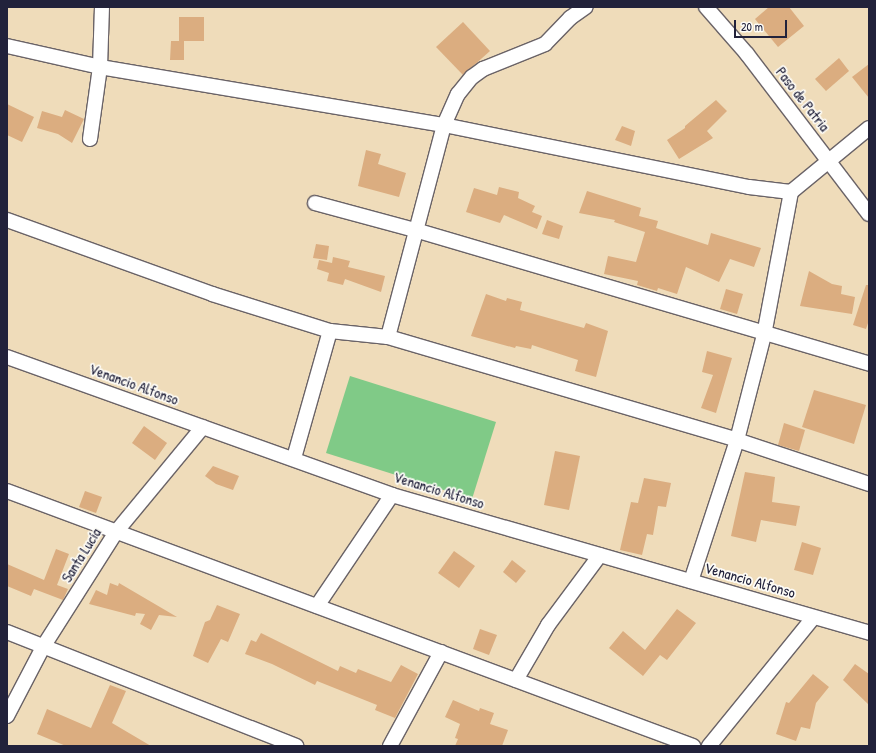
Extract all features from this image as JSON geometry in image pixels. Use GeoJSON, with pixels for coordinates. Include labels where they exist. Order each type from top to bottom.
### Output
{"type":"FeatureCollection","features":[{"type":"Feature","properties":{"kind":"street"},"geometry":{"type":"LineString","coordinates":[[90,139],[100,67],[102,7]]}},
{"type":"Feature","properties":{"kind":"street"},"geometry":{"type":"LineString","coordinates":[[388,337],[415,230],[444,125],[458,94],[472,77],[483,69],[545,44],[570,18],[586,7]]}},
{"type":"Feature","properties":{"kind":"street","name":"Paso de Patria"},"geometry":{"type":"LineString","coordinates":[[706,7],[747,54],[869,214]]}},
{"type":"Feature","properties":{"kind":"street"},"geometry":{"type":"LineString","coordinates":[[7,46],[100,67],[444,125],[749,187],[792,192]]}},
{"type":"Feature","properties":{"kind":"street"},"geometry":{"type":"LineString","coordinates":[[691,581],[737,440],[764,335],[792,192],[830,162],[869,128]]}},
{"type":"Feature","properties":{"kind":"street"},"geometry":{"type":"LineString","coordinates":[[315,203],[415,230],[764,335],[869,364]]}},
{"type":"Feature","properties":{"kind":"street"},"geometry":{"type":"LineString","coordinates":[[7,220],[212,294],[330,331],[388,337],[737,440],[869,484]]}},
{"type":"Feature","properties":{"kind":"street"},"geometry":{"type":"LineString","coordinates":[[294,458],[330,331]]}},
{"type":"Feature","properties":{"kind":"street","name":"Venancio Alfonso"},"geometry":{"type":"LineString","coordinates":[[7,357],[392,494],[869,633]]}},
{"type":"Feature","properties":{"kind":"street","name":"Santa Lucía"},"geometry":{"type":"LineString","coordinates":[[7,716],[43,647],[116,532],[203,427]]}},
{"type":"Feature","properties":{"kind":"street"},"geometry":{"type":"LineString","coordinates":[[7,491],[693,746]]}},
{"type":"Feature","properties":{"kind":"street"},"geometry":{"type":"LineString","coordinates":[[317,606],[392,494]]}},
{"type":"Feature","properties":{"kind":"street"},"geometry":{"type":"LineString","coordinates":[[516,680],[548,626],[600,554]]}},
{"type":"Feature","properties":{"kind":"street"},"geometry":{"type":"LineString","coordinates":[[709,746],[814,617]]}},
{"type":"Feature","properties":{"kind":"street"},"geometry":{"type":"LineString","coordinates":[[7,632],[296,746]]}},
{"type":"Feature","properties":{"kind":"street"},"geometry":{"type":"LineString","coordinates":[[390,746],[441,652]]}},
{"type":"Feature","properties":{"kind":"green space"},"geometry":{"type":"Polygon","coordinates":[[[350,376],[496,422],[472,499],[326,453],[350,376]]]}},
{"type":"Feature","properties":{"kind":"building"},"geometry":{"type":"Polygon","coordinates":[[[769,7],[789,7],[804,26],[778,47],[755,19],[769,7]]]}},
{"type":"Feature","properties":{"kind":"building"},"geometry":{"type":"Polygon","coordinates":[[[179,17],[204,17],[204,41],[184,41],[184,60],[170,60],[171,41],[179,41],[179,17]]]}},
{"type":"Feature","properties":{"kind":"building"},"geometry":{"type":"Polygon","coordinates":[[[463,22],[490,51],[463,75],[436,47],[463,22]]]}},
{"type":"Feature","properties":{"kind":"building"},"geometry":{"type":"Polygon","coordinates":[[[839,58],[849,71],[826,91],[815,79],[839,58]]]}},
{"type":"Feature","properties":{"kind":"building"},"geometry":{"type":"Polygon","coordinates":[[[869,64],[869,98],[852,77],[869,64]]]}},
{"type":"Feature","properties":{"kind":"building"},"geometry":{"type":"Polygon","coordinates":[[[716,100],[727,111],[707,131],[713,138],[679,159],[667,140],[685,128],[685,126],[716,100]]]}},
{"type":"Feature","properties":{"kind":"building"},"geometry":{"type":"Polygon","coordinates":[[[7,104],[34,117],[22,142],[7,135],[7,104]]]}},
{"type":"Feature","properties":{"kind":"building"},"geometry":{"type":"Polygon","coordinates":[[[65,110],[84,119],[72,143],[58,134],[37,128],[42,111],[62,117],[65,110]]]}},
{"type":"Feature","properties":{"kind":"building"},"geometry":{"type":"Polygon","coordinates":[[[622,126],[635,131],[631,146],[615,140],[622,126]]]}},
{"type":"Feature","properties":{"kind":"building"},"geometry":{"type":"Polygon","coordinates":[[[366,150],[381,154],[378,164],[406,173],[399,197],[358,186],[366,150]]]}},
{"type":"Feature","properties":{"kind":"building"},"geometry":{"type":"Polygon","coordinates":[[[499,187],[519,192],[518,198],[535,206],[532,212],[542,216],[537,229],[504,215],[500,223],[466,212],[474,188],[497,195],[499,187]]]}},
{"type":"Feature","properties":{"kind":"building"},"geometry":{"type":"Polygon","coordinates":[[[587,191],[641,208],[639,216],[658,221],[656,228],[662,230],[708,245],[711,233],[761,248],[754,267],[730,259],[719,282],[686,267],[677,294],[658,288],[657,291],[637,285],[638,281],[604,274],[608,256],[636,262],[645,232],[614,222],[615,220],[579,213],[587,191]]]}},
{"type":"Feature","properties":{"kind":"building"},"geometry":{"type":"Polygon","coordinates":[[[547,220],[563,226],[559,239],[542,234],[547,220]]]}},
{"type":"Feature","properties":{"kind":"building"},"geometry":{"type":"Polygon","coordinates":[[[316,244],[329,246],[327,260],[313,258],[316,244]]]}},
{"type":"Feature","properties":{"kind":"building"},"geometry":{"type":"Polygon","coordinates":[[[333,257],[350,261],[348,267],[385,276],[381,292],[345,279],[343,285],[327,281],[329,273],[317,269],[319,260],[332,263],[333,257]]]}},
{"type":"Feature","properties":{"kind":"building"},"geometry":{"type":"Polygon","coordinates":[[[809,271],[832,284],[842,286],[841,294],[855,297],[852,314],[800,306],[809,271]]]}},
{"type":"Feature","properties":{"kind":"building"},"geometry":{"type":"Polygon","coordinates":[[[866,285],[869,285],[869,320],[866,329],[853,325],[866,285]]]}},
{"type":"Feature","properties":{"kind":"building"},"geometry":{"type":"Polygon","coordinates":[[[726,289],[743,294],[737,314],[720,309],[726,289]]]}},
{"type":"Feature","properties":{"kind":"building"},"geometry":{"type":"Polygon","coordinates":[[[486,294],[506,301],[507,298],[522,302],[520,310],[584,328],[586,323],[608,331],[596,377],[575,371],[578,360],[532,345],[531,349],[516,346],[515,348],[471,336],[486,294]]]}},
{"type":"Feature","properties":{"kind":"building"},"geometry":{"type":"Polygon","coordinates":[[[707,351],[732,358],[716,413],[701,408],[713,375],[702,372],[707,351]]]}},
{"type":"Feature","properties":{"kind":"building"},"geometry":{"type":"Polygon","coordinates":[[[814,390],[866,405],[854,444],[802,427],[814,390]]]}},
{"type":"Feature","properties":{"kind":"building"},"geometry":{"type":"Polygon","coordinates":[[[784,423],[805,430],[799,451],[778,445],[784,423]]]}},
{"type":"Feature","properties":{"kind":"building"},"geometry":{"type":"Polygon","coordinates":[[[144,426],[167,443],[155,460],[132,443],[144,426]]]}},
{"type":"Feature","properties":{"kind":"building"},"geometry":{"type":"Polygon","coordinates":[[[555,451],[580,456],[569,510],[544,505],[555,451]]]}},
{"type":"Feature","properties":{"kind":"building"},"geometry":{"type":"Polygon","coordinates":[[[213,466],[239,476],[233,490],[216,484],[205,476],[213,466]]]}},
{"type":"Feature","properties":{"kind":"building"},"geometry":{"type":"Polygon","coordinates":[[[745,472],[775,477],[772,502],[800,506],[796,526],[761,520],[756,542],[731,536],[745,472]]]}},
{"type":"Feature","properties":{"kind":"building"},"geometry":{"type":"Polygon","coordinates":[[[644,478],[671,483],[666,507],[658,506],[653,535],[647,534],[642,555],[620,550],[631,502],[638,503],[644,478]]]}},
{"type":"Feature","properties":{"kind":"building"},"geometry":{"type":"Polygon","coordinates":[[[85,491],[102,497],[96,513],[79,507],[85,491]]]}},
{"type":"Feature","properties":{"kind":"building"},"geometry":{"type":"Polygon","coordinates":[[[802,542],[821,548],[813,575],[794,570],[802,542]]]}},
{"type":"Feature","properties":{"kind":"building"},"geometry":{"type":"Polygon","coordinates":[[[56,549],[69,554],[57,585],[68,589],[63,600],[34,589],[31,596],[7,586],[7,564],[44,580],[56,549]]]}},
{"type":"Feature","properties":{"kind":"building"},"geometry":{"type":"Polygon","coordinates":[[[454,551],[475,566],[459,588],[438,573],[454,551]]]}},
{"type":"Feature","properties":{"kind":"building"},"geometry":{"type":"Polygon","coordinates":[[[512,560],[526,571],[516,583],[503,572],[512,560]]]}},
{"type":"Feature","properties":{"kind":"building"},"geometry":{"type":"Polygon","coordinates":[[[110,583],[118,586],[119,583],[177,617],[159,615],[151,630],[140,624],[145,614],[136,613],[135,616],[89,604],[96,590],[107,595],[110,583]]]}},
{"type":"Feature","properties":{"kind":"building"},"geometry":{"type":"Polygon","coordinates":[[[217,605],[240,614],[228,642],[221,639],[208,663],[193,656],[205,622],[210,620],[217,605]]]}},
{"type":"Feature","properties":{"kind":"building"},"geometry":{"type":"Polygon","coordinates":[[[677,609],[696,623],[667,660],[660,655],[643,676],[609,648],[623,631],[645,650],[677,609]]]}},
{"type":"Feature","properties":{"kind":"building"},"geometry":{"type":"Polygon","coordinates":[[[480,629],[497,635],[489,655],[473,649],[480,629]]]}},
{"type":"Feature","properties":{"kind":"building"},"geometry":{"type":"Polygon","coordinates":[[[261,633],[338,671],[340,666],[356,673],[358,669],[391,682],[401,665],[418,674],[395,718],[375,710],[377,705],[317,681],[315,685],[272,664],[245,654],[251,640],[256,642],[261,633]]]}},
{"type":"Feature","properties":{"kind":"building"},"geometry":{"type":"Polygon","coordinates":[[[855,664],[869,674],[869,705],[843,680],[855,664]]]}},
{"type":"Feature","properties":{"kind":"building"},"geometry":{"type":"Polygon","coordinates":[[[813,674],[829,687],[816,703],[810,729],[801,727],[796,741],[776,734],[786,702],[789,703],[813,674]]]}},
{"type":"Feature","properties":{"kind":"building"},"geometry":{"type":"Polygon","coordinates":[[[110,685],[126,691],[112,723],[151,746],[66,746],[37,734],[47,709],[91,728],[110,685]]]}},
{"type":"Feature","properties":{"kind":"building"},"geometry":{"type":"Polygon","coordinates":[[[453,700],[479,711],[480,708],[494,713],[490,724],[508,730],[502,746],[455,746],[458,739],[455,738],[460,724],[445,717],[453,700]]]}}]}
